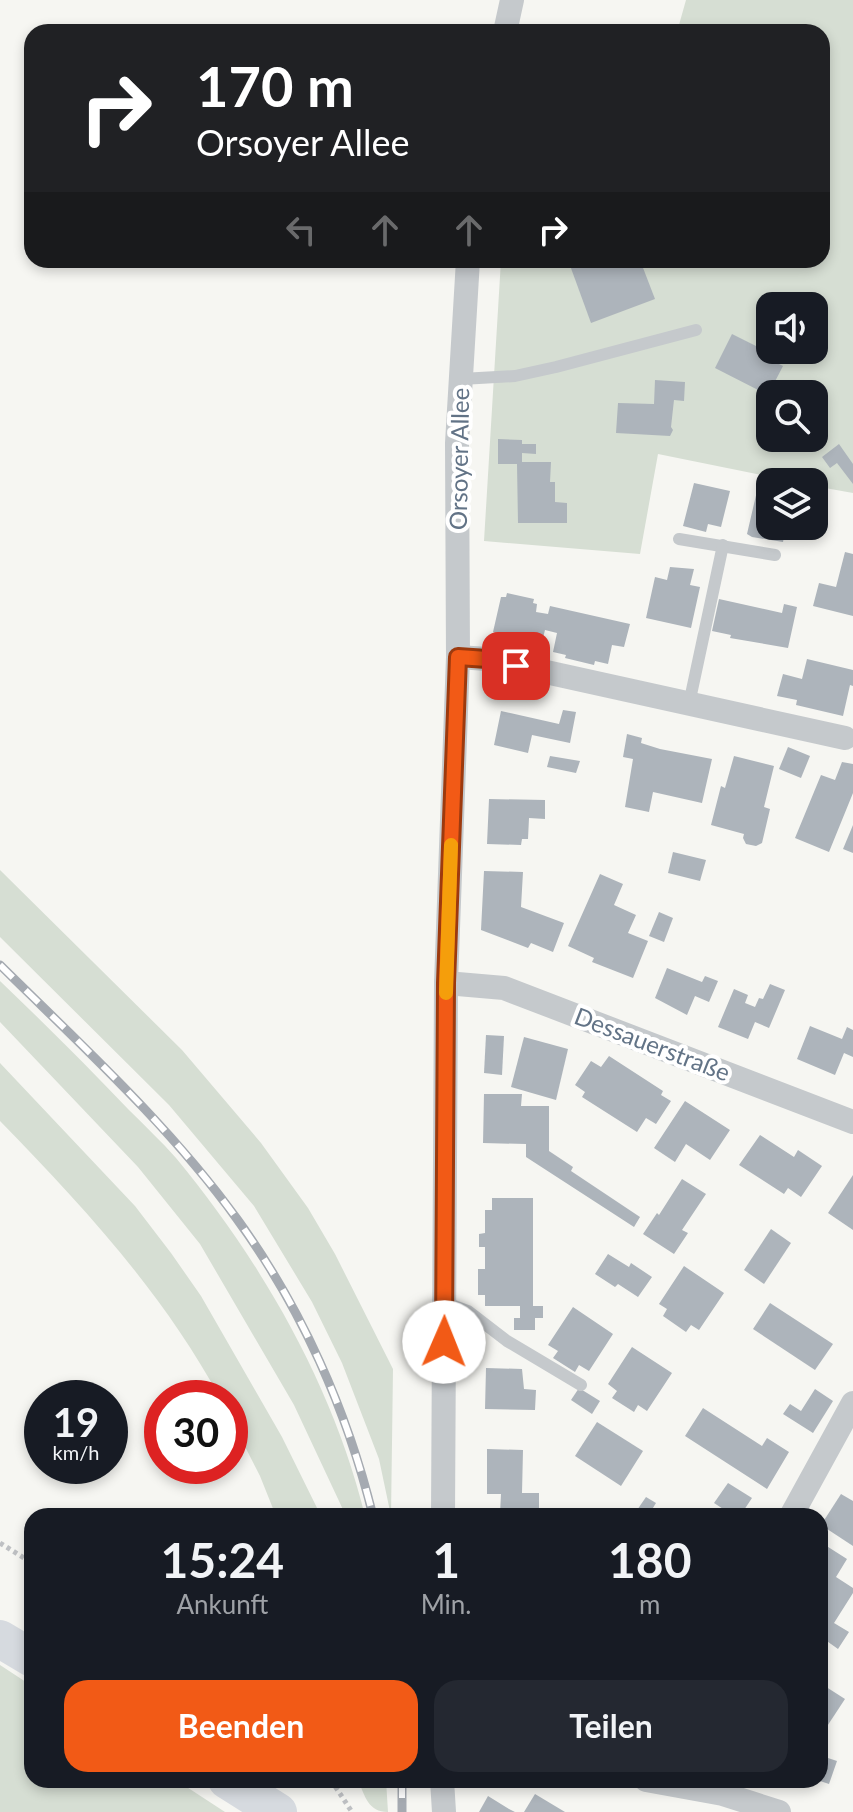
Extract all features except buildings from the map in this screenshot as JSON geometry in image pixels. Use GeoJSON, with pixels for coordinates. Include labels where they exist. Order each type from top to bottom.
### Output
{"type":"FeatureCollection","features":[{"type":"Feature","properties":{"kind":"main road"},"geometry":{"type":"LineString","coordinates":[[0,1639],[24,1653]]}},
{"type":"Feature","properties":{"kind":"main road"},"geometry":{"type":"LineString","coordinates":[[240,1788],[278,1812]]}},
{"type":"Feature","properties":{"kind":"street"},"geometry":{"type":"LineString","coordinates":[[507,24],[512,0]]}},
{"type":"Feature","properties":{"kind":"street","name":"Orsoyer Allee"},"geometry":{"type":"LineString","coordinates":[[443,1508],[446,983],[458,657],[457,443],[468,268]]}},
{"type":"Feature","properties":{"kind":"street"},"geometry":{"type":"LineString","coordinates":[[458,657],[487,659],[845,738]]}},
{"type":"Feature","properties":{"kind":"street","name":"Dessauerstraße"},"geometry":{"type":"LineString","coordinates":[[446,983],[504,988],[853,1122]]}},
{"type":"Feature","properties":{"kind":"street"},"geometry":{"type":"LineString","coordinates":[[795,1508],[853,1403]]}},
{"type":"Feature","properties":{"kind":"street"},"geometry":{"type":"LineString","coordinates":[[442,1788],[444,1812]]}},
{"type":"Feature","properties":{"kind":"street"},"geometry":{"type":"LineString","coordinates":[[726,1788],[779,1812]]}},
{"type":"Feature","properties":{"kind":"lane"},"geometry":{"type":"LineString","coordinates":[[461,379],[515,376],[696,330]]}},
{"type":"Feature","properties":{"kind":"lane"},"geometry":{"type":"LineString","coordinates":[[679,539],[775,555]]}},
{"type":"Feature","properties":{"kind":"lane"},"geometry":{"type":"LineString","coordinates":[[689,704],[723,545]]}},
{"type":"Feature","properties":{"kind":"lane"},"geometry":{"type":"LineString","coordinates":[[444,1302],[468,1311],[507,1341],[581,1385]]}},
{"type":"Feature","properties":{"kind":"path"},"geometry":{"type":"LineString","coordinates":[[0,1543],[24,1558]]}},
{"type":"Feature","properties":{"kind":"path"},"geometry":{"type":"LineString","coordinates":[[336,1788],[352,1812]]}},
{"type":"Feature","properties":{"kind":"shaded area"},"geometry":{"type":"Polygon","coordinates":[[[686,0],[853,0],[853,493],[828,489],[828,468],[756,468],[756,474],[658,454],[640,554],[484,541],[501,268],[830,268],[830,24],[679,24],[686,0]]]}},
{"type":"Feature","properties":{"kind":"shaded area"},"geometry":{"type":"Polygon","coordinates":[[[0,870],[182,1050],[261,1143],[308,1208],[335,1254],[393,1369],[391,1508],[379,1459],[342,1363],[312,1302],[254,1206],[169,1105],[0,937],[0,870]]]}},
{"type":"Feature","properties":{"kind":"shaded area"},"geometry":{"type":"Polygon","coordinates":[[[0,981],[170,1152],[207,1198],[265,1282],[314,1372],[334,1419],[363,1508],[342,1508],[294,1405],[200,1244],[138,1167],[0,1022],[0,981]]]}},
{"type":"Feature","properties":{"kind":"shaded area"},"geometry":{"type":"Polygon","coordinates":[[[0,1063],[135,1206],[171,1253],[201,1296],[282,1437],[317,1508],[273,1508],[248,1452],[248,1380],[210,1380],[147,1287],[61,1185],[0,1121],[0,1063]]]}},
{"type":"Feature","properties":{"kind":"shaded area"},"geometry":{"type":"Polygon","coordinates":[[[0,1665],[24,1681],[24,1788],[188,1788],[225,1812],[0,1812],[0,1665]]]}},
{"type":"Feature","properties":{"kind":"shaded area"},"geometry":{"type":"Polygon","coordinates":[[[361,1788],[386,1788],[388,1812],[376,1809],[361,1788]]]}},
{"type":"Feature","properties":{"kind":"railway"},"geometry":{"type":"LineString","coordinates":[[0,965],[154,1119],[237,1219],[282,1288],[319,1361],[350,1437],[371,1508]]}},
{"type":"Feature","properties":{"kind":"railway"},"geometry":{"type":"LineString","coordinates":[[402,1788],[402,1812]]}},
{"type":"Feature","properties":{"kind":"slow traffic"},"geometry":{"type":"LineString","coordinates":[[446,993],[451,845]]}},
{"type":"Feature","properties":{"kind":"route"},"geometry":{"type":"LineString","coordinates":[[444,1342],[446,983],[458,657],[487,659],[516,666]]}}]}
